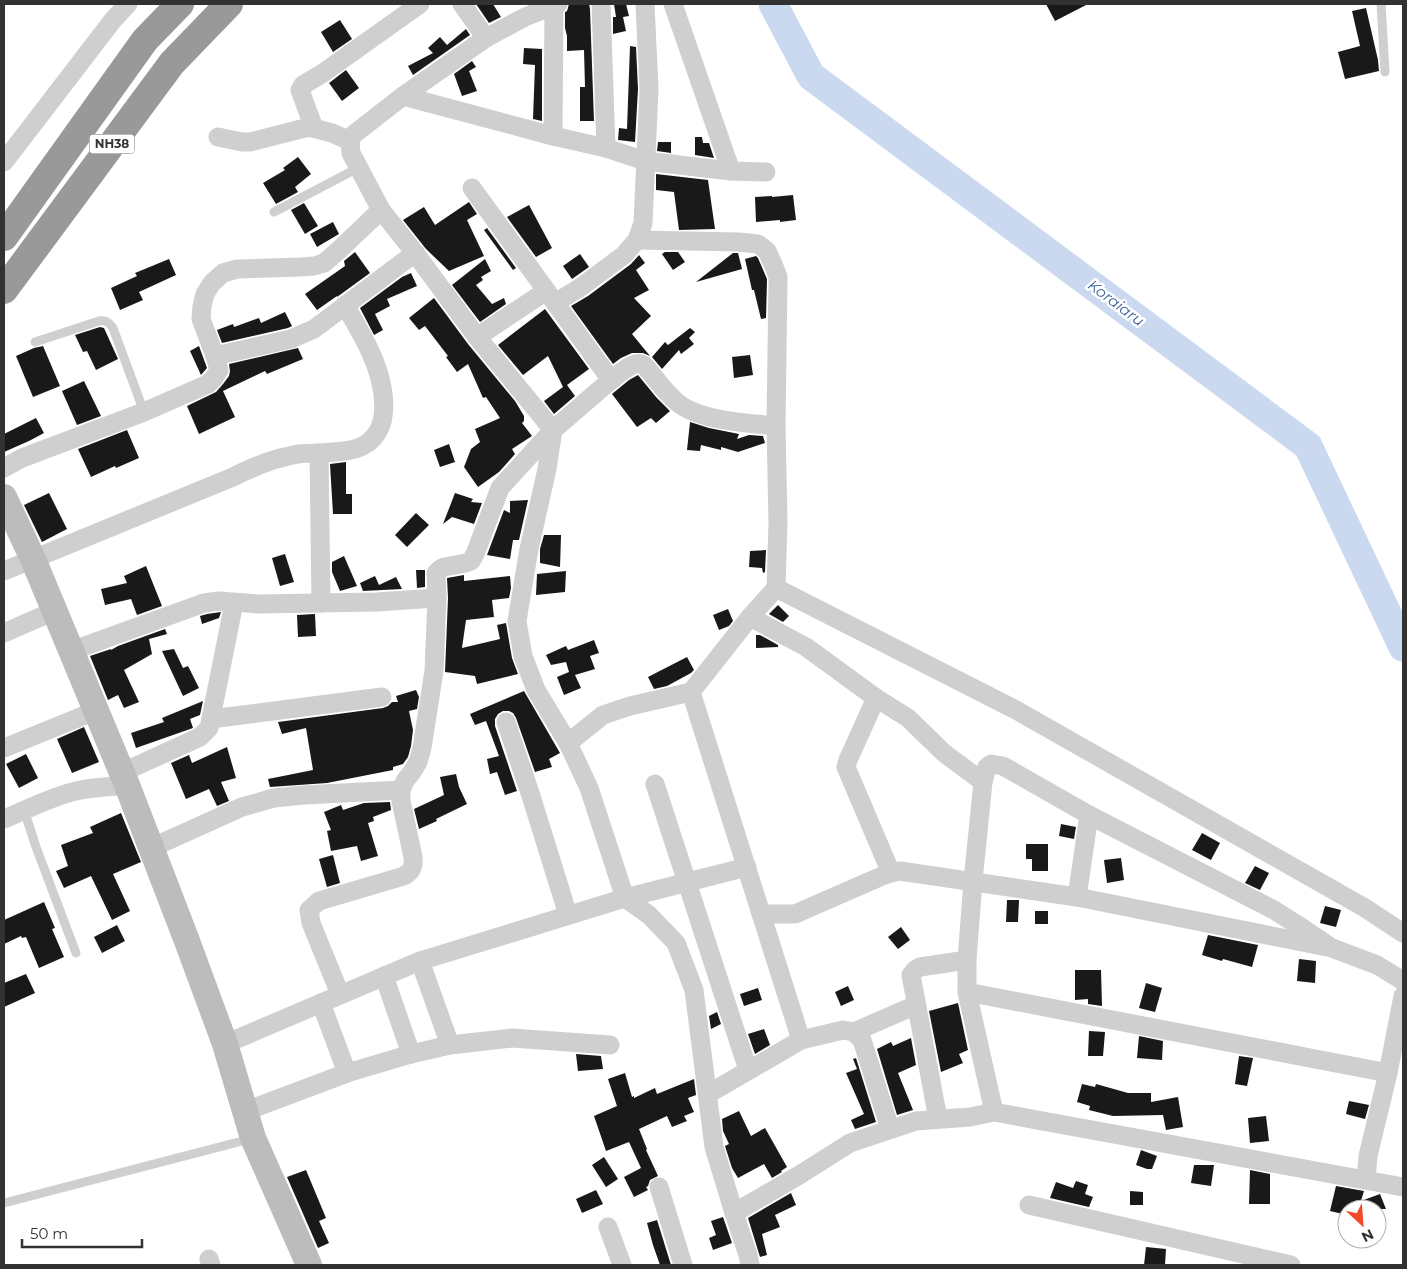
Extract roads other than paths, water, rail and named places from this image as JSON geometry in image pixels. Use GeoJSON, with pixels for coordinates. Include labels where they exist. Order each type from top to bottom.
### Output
{"type":"FeatureCollection","features":[{"type":"Feature","properties":{"kind":"highway","name":"NH38"},"geometry":{"type":"LineString","coordinates":[[4,237],[145,40],[180,4]]}},
{"type":"Feature","properties":{"kind":"highway","name":"NH38"},"geometry":{"type":"LineString","coordinates":[[4,290],[172,63],[229,4]]}},
{"type":"Feature","properties":{"kind":"street"},"geometry":{"type":"LineString","coordinates":[[4,162],[128,4]]}},
{"type":"Feature","properties":{"kind":"street"},"geometry":{"type":"LineString","coordinates":[[314,128],[300,90],[303,85],[323,74],[420,4]]}},
{"type":"Feature","properties":{"kind":"street"},"geometry":{"type":"LineString","coordinates":[[462,4],[486,38]]}},
{"type":"Feature","properties":{"kind":"street"},"geometry":{"type":"LineString","coordinates":[[553,136],[556,4],[525,17],[486,38],[358,130],[350,141],[352,154],[358,168],[381,210],[477,337],[553,430],[547,470],[529,549],[517,621],[523,656],[536,690],[568,743],[589,788],[625,898],[649,915],[676,943],[694,990],[714,1147],[750,1265]]}},
{"type":"Feature","properties":{"kind":"street"},"geometry":{"type":"LineString","coordinates":[[601,4],[606,148]]}},
{"type":"Feature","properties":{"kind":"street"},"geometry":{"type":"LineString","coordinates":[[477,337],[551,297],[581,287],[624,255],[637,240],[643,223],[649,89],[645,4]]}},
{"type":"Feature","properties":{"kind":"street"},"geometry":{"type":"LineString","coordinates":[[673,4],[731,171]]}},
{"type":"Feature","properties":{"kind":"street"},"geometry":{"type":"LineString","coordinates":[[403,96],[553,136],[606,148],[645,161],[731,171],[766,172]]}},
{"type":"Feature","properties":{"kind":"street"},"geometry":{"type":"LineString","coordinates":[[218,137],[250,142],[304,128],[314,128],[350,141]]}},
{"type":"Feature","properties":{"kind":"street"},"geometry":{"type":"LineString","coordinates":[[472,188],[611,380]]}},
{"type":"Feature","properties":{"kind":"street"},"geometry":{"type":"LineString","coordinates":[[4,468],[22,458],[144,412],[208,384],[219,370],[216,356],[201,319],[205,294],[212,283],[223,273],[237,269],[300,267],[324,263],[381,210]]}},
{"type":"Feature","properties":{"kind":"street"},"geometry":{"type":"LineString","coordinates":[[568,743],[603,715],[630,706],[691,692],[776,588],[778,522],[776,426],[778,277],[773,264],[766,251],[758,244],[637,240]]}},
{"type":"Feature","properties":{"kind":"street"},"geometry":{"type":"LineString","coordinates":[[216,356],[290,339],[314,329],[414,253]]}},
{"type":"Feature","properties":{"kind":"street"},"geometry":{"type":"LineString","coordinates":[[4,571],[233,477],[257,465],[299,454],[341,451],[365,444],[375,436],[381,426],[384,409],[383,398],[369,350],[344,305]]}},
{"type":"Feature","properties":{"kind":"street"},"geometry":{"type":"LineString","coordinates":[[340,994],[311,923],[309,910],[318,901],[404,876],[410,872],[414,865],[400,790],[418,762],[422,748],[434,671],[437,598],[436,573],[444,567],[471,561],[500,488],[553,430],[611,380],[636,363],[644,365],[675,400],[688,410],[713,418],[776,426]]}},
{"type":"Feature","properties":{"kind":"street"},"geometry":{"type":"LineString","coordinates":[[319,453],[321,603]]}},
{"type":"Feature","properties":{"kind":"street"},"geometry":{"type":"LineString","coordinates":[[4,497],[33,559],[124,779],[188,941],[224,1044],[253,1138],[309,1265]]}},
{"type":"Feature","properties":{"kind":"street"},"geometry":{"type":"LineString","coordinates":[[776,588],[1016,710],[1365,908],[1403,933]]}},
{"type":"Feature","properties":{"kind":"street"},"geometry":{"type":"LineString","coordinates":[[70,651],[204,603],[219,601],[234,603],[376,602],[437,598]]}},
{"type":"Feature","properties":{"kind":"street"},"geometry":{"type":"LineString","coordinates":[[4,819],[74,792],[124,779],[200,737],[209,728],[234,603]]}},
{"type":"Feature","properties":{"kind":"street"},"geometry":{"type":"LineString","coordinates":[[4,632],[54,611]]}},
{"type":"Feature","properties":{"kind":"street"},"geometry":{"type":"LineString","coordinates":[[750,618],[806,647],[876,698],[908,718],[944,753],[983,782]]}},
{"type":"Feature","properties":{"kind":"street"},"geometry":{"type":"LineString","coordinates":[[691,692],[801,1040]]}},
{"type":"Feature","properties":{"kind":"street"},"geometry":{"type":"LineString","coordinates":[[211,719],[382,696]]}},
{"type":"Feature","properties":{"kind":"street"},"geometry":{"type":"LineString","coordinates":[[876,698],[846,767],[891,873]]}},
{"type":"Feature","properties":{"kind":"street"},"geometry":{"type":"LineString","coordinates":[[4,748],[95,711]]}},
{"type":"Feature","properties":{"kind":"street"},"geometry":{"type":"LineString","coordinates":[[506,722],[568,916]]}},
{"type":"Feature","properties":{"kind":"street"},"geometry":{"type":"LineString","coordinates":[[994,1112],[967,992],[967,960],[973,881],[983,782],[987,767],[991,764],[1003,766],[1089,815],[1274,910],[1332,948]]}},
{"type":"Feature","properties":{"kind":"street"},"geometry":{"type":"LineString","coordinates":[[655,784],[748,1070]]}},
{"type":"Feature","properties":{"kind":"street"},"geometry":{"type":"LineString","coordinates":[[151,848],[242,806],[274,798],[400,790]]}},
{"type":"Feature","properties":{"kind":"street"},"geometry":{"type":"LineString","coordinates":[[1077,896],[1089,815]]}},
{"type":"Feature","properties":{"kind":"street"},"geometry":{"type":"LineString","coordinates":[[224,1044],[420,961],[625,898],[747,867]]}},
{"type":"Feature","properties":{"kind":"street"},"geometry":{"type":"LineString","coordinates":[[761,914],[795,914],[891,873],[900,871],[1077,896],[1332,948],[1377,966],[1403,981]]}},
{"type":"Feature","properties":{"kind":"street"},"geometry":{"type":"LineString","coordinates":[[938,1119],[911,975],[920,967],[967,960]]}},
{"type":"Feature","properties":{"kind":"street"},"geometry":{"type":"LineString","coordinates":[[420,961],[450,1045]]}},
{"type":"Feature","properties":{"kind":"street"},"geometry":{"type":"LineString","coordinates":[[384,976],[411,1054]]}},
{"type":"Feature","properties":{"kind":"street"},"geometry":{"type":"LineString","coordinates":[[967,992],[1388,1072]]}},
{"type":"Feature","properties":{"kind":"street"},"geometry":{"type":"LineString","coordinates":[[1366,1180],[1368,1156],[1388,1072],[1403,996]]}},
{"type":"Feature","properties":{"kind":"street"},"geometry":{"type":"LineString","coordinates":[[321,1003],[347,1073]]}},
{"type":"Feature","properties":{"kind":"street"},"geometry":{"type":"LineString","coordinates":[[708,1094],[801,1040],[843,1030],[854,1032],[916,1005]]}},
{"type":"Feature","properties":{"kind":"street"},"geometry":{"type":"LineString","coordinates":[[854,1032],[862,1040],[890,1129]]}},
{"type":"Feature","properties":{"kind":"street"},"geometry":{"type":"LineString","coordinates":[[246,1111],[347,1073],[411,1054],[450,1045],[512,1038],[610,1045]]}},
{"type":"Feature","properties":{"kind":"street"},"geometry":{"type":"LineString","coordinates":[[734,1213],[850,1143],[916,1121],[970,1117],[994,1112],[1403,1187]]}},
{"type":"Feature","properties":{"kind":"street"},"geometry":{"type":"LineString","coordinates":[[659,1187],[683,1265]]}},
{"type":"Feature","properties":{"kind":"street"},"geometry":{"type":"LineString","coordinates":[[1028,1205],[1291,1265]]}},
{"type":"Feature","properties":{"kind":"street"},"geometry":{"type":"LineString","coordinates":[[608,1227],[622,1265]]}},
{"type":"Feature","properties":{"kind":"lane"},"geometry":{"type":"LineString","coordinates":[[1381,4],[1385,72]]}},
{"type":"Feature","properties":{"kind":"lane"},"geometry":{"type":"LineString","coordinates":[[274,212],[358,168]]}},
{"type":"Feature","properties":{"kind":"lane"},"geometry":{"type":"LineString","coordinates":[[34,342],[98,321],[104,320],[109,322],[113,328],[144,412]]}},
{"type":"Feature","properties":{"kind":"lane"},"geometry":{"type":"LineString","coordinates":[[24,810],[76,953]]}},
{"type":"Feature","properties":{"kind":"lane"},"geometry":{"type":"LineString","coordinates":[[4,1202],[253,1138]]}},
{"type":"Feature","properties":{"kind":"waterway","name":"Koraiaru"},"geometry":{"type":"LineString","coordinates":[[773,4],[811,76],[1308,446],[1403,647]]}}]}
